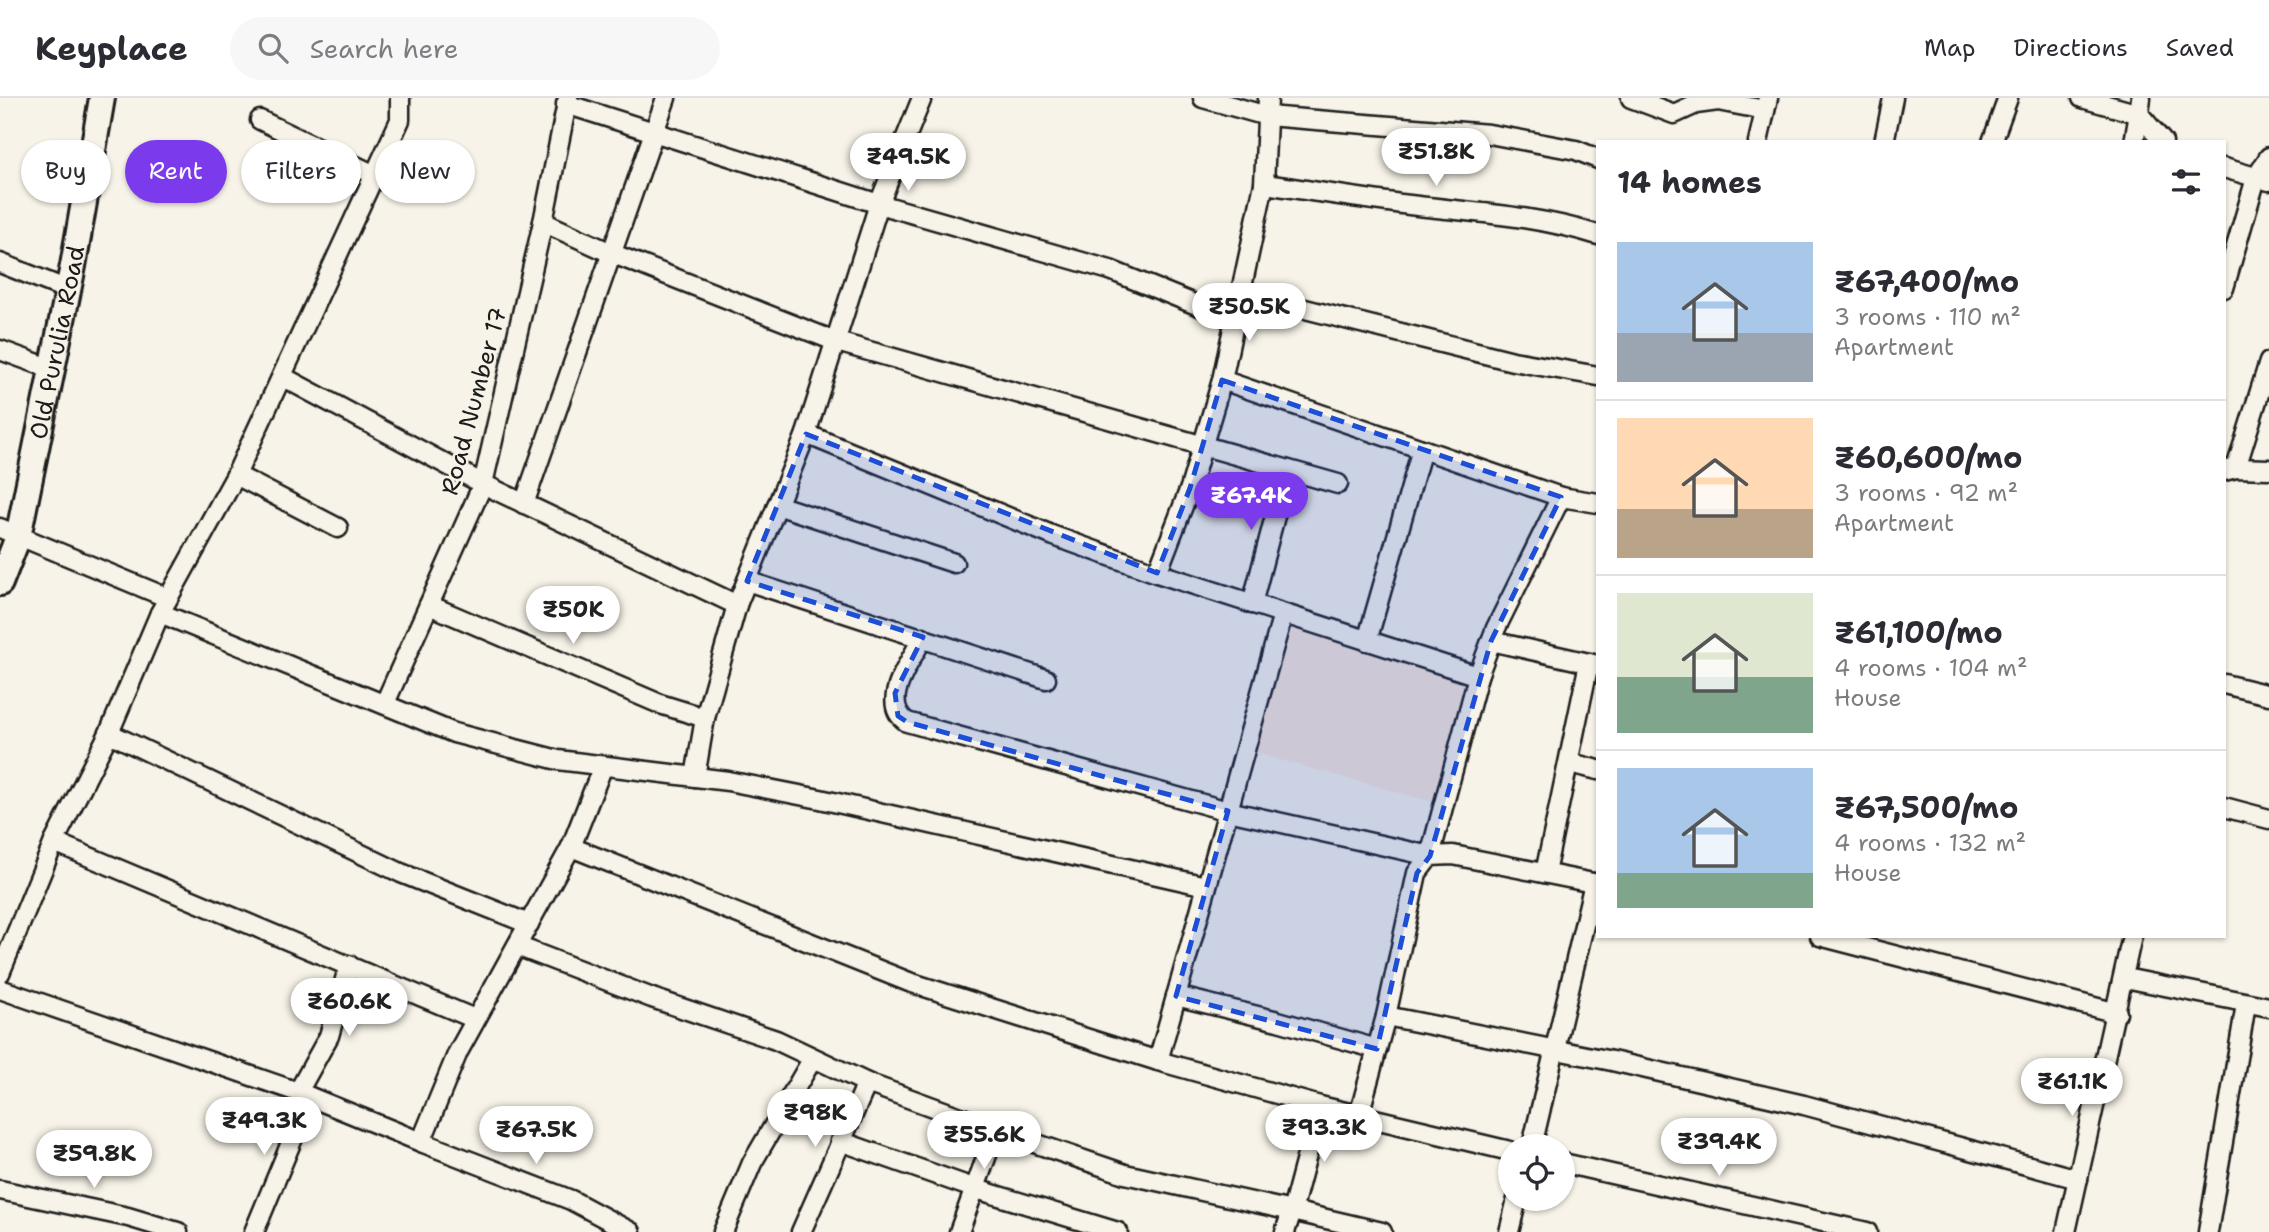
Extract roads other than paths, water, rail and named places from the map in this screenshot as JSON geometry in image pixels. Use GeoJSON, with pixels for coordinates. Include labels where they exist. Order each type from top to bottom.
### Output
{"type":"FeatureCollection","features":[{"type":"Feature","properties":{"kind":"main road","name":"Old Purulia Road"},"geometry":{"type":"LineString","coordinates":[[0,583],[9,533],[52,369],[102,98]]}},
{"type":"Feature","properties":{"kind":"street"},"geometry":{"type":"LineString","coordinates":[[391,140],[400,120],[400,98]]}},
{"type":"Feature","properties":{"kind":"street"},"geometry":{"type":"LineString","coordinates":[[524,504],[666,98]]}},
{"type":"Feature","properties":{"kind":"street"},"geometry":{"type":"LineString","coordinates":[[695,777],[705,718],[737,605],[806,434],[879,204],[922,98]]}},
{"type":"Feature","properties":{"kind":"street"},"geometry":{"type":"LineString","coordinates":[[1203,98],[1268,116],[1489,134],[1576,150],[1596,158]]}},
{"type":"Feature","properties":{"kind":"street"},"geometry":{"type":"LineString","coordinates":[[1157,573],[1204,446],[1222,380],[1264,184],[1268,98]]}},
{"type":"Feature","properties":{"kind":"street"},"geometry":{"type":"LineString","coordinates":[[1631,98],[1674,114],[1696,104],[1718,101],[1766,104],[1758,140]]}},
{"type":"Feature","properties":{"kind":"street"},"geometry":{"type":"LineString","coordinates":[[1884,140],[1893,98]]}},
{"type":"Feature","properties":{"kind":"street"},"geometry":{"type":"LineString","coordinates":[[1993,140],[2008,98]]}},
{"type":"Feature","properties":{"kind":"street"},"geometry":{"type":"LineString","coordinates":[[2082,98],[2140,106],[2162,140]]}},
{"type":"Feature","properties":{"kind":"street"},"geometry":{"type":"LineString","coordinates":[[567,101],[653,134],[879,204],[1110,270],[1234,320]]}},
{"type":"Feature","properties":{"kind":"street","name":"Road Number 17"},"geometry":{"type":"LineString","coordinates":[[385,703],[483,484],[543,222],[567,101]]}},
{"type":"Feature","properties":{"kind":"street"},"geometry":{"type":"LineString","coordinates":[[2134,140],[2140,106]]}},
{"type":"Feature","properties":{"kind":"street"},"geometry":{"type":"LineString","coordinates":[[0,973],[54,842],[109,733],[164,606],[236,475],[375,175],[260,120]]}},
{"type":"Feature","properties":{"kind":"street"},"geometry":{"type":"LineString","coordinates":[[2226,282],[2269,157]]}},
{"type":"Feature","properties":{"kind":"street"},"geometry":{"type":"LineString","coordinates":[[2226,170],[2262,179]]}},
{"type":"Feature","properties":{"kind":"street"},"geometry":{"type":"LineString","coordinates":[[1264,184],[1417,206],[1510,214],[1556,222],[1596,234]]}},
{"type":"Feature","properties":{"kind":"street"},"geometry":{"type":"LineString","coordinates":[[543,222],[611,253],[837,342],[1338,484]]}},
{"type":"Feature","properties":{"kind":"street"},"geometry":{"type":"LineString","coordinates":[[0,263],[68,290]]}},
{"type":"Feature","properties":{"kind":"street"},"geometry":{"type":"LineString","coordinates":[[1241,293],[1513,362],[1596,376]]}},
{"type":"Feature","properties":{"kind":"street"},"geometry":{"type":"LineString","coordinates":[[0,350],[52,369]]}},
{"type":"Feature","properties":{"kind":"street"},"geometry":{"type":"LineString","coordinates":[[2269,362],[2262,410],[2230,470],[2269,469]]}},
{"type":"Feature","properties":{"kind":"street"},"geometry":{"type":"LineString","coordinates":[[283,377],[483,484],[737,605]]}},
{"type":"Feature","properties":{"kind":"street"},"geometry":{"type":"LineString","coordinates":[[1222,380],[1561,497],[1596,503]]}},
{"type":"Feature","properties":{"kind":"street"},"geometry":{"type":"LineString","coordinates":[[806,434],[1054,536],[1157,573],[1478,676]]}},
{"type":"Feature","properties":{"kind":"street"},"geometry":{"type":"LineString","coordinates":[[1367,641],[1422,449]]}},
{"type":"Feature","properties":{"kind":"street"},"geometry":{"type":"LineString","coordinates":[[1252,604],[1287,470]]}},
{"type":"Feature","properties":{"kind":"street"},"geometry":{"type":"LineString","coordinates":[[236,475],[338,527]]}},
{"type":"Feature","properties":{"kind":"street"},"geometry":{"type":"LineString","coordinates":[[1359,1115],[1386,1016],[1417,873],[1430,856],[1478,676],[1561,497]]}},
{"type":"Feature","properties":{"kind":"street"},"geometry":{"type":"LineString","coordinates":[[777,505],[954,563]]}},
{"type":"Feature","properties":{"kind":"street"},"geometry":{"type":"LineString","coordinates":[[9,533],[164,606],[454,733],[558,760],[695,777],[820,799],[1206,886]]}},
{"type":"Feature","properties":{"kind":"street"},"geometry":{"type":"LineString","coordinates":[[747,581],[1046,679]]}},
{"type":"Feature","properties":{"kind":"street"},"geometry":{"type":"LineString","coordinates":[[429,605],[660,704],[705,718]]}},
{"type":"Feature","properties":{"kind":"street"},"geometry":{"type":"LineString","coordinates":[[1158,1061],[1283,614]]}},
{"type":"Feature","properties":{"kind":"street"},"geometry":{"type":"LineString","coordinates":[[923,638],[895,693],[894,704],[898,716],[907,722],[1228,811],[1430,856],[1453,855],[1596,884],[1535,1134]]}},
{"type":"Feature","properties":{"kind":"street"},"geometry":{"type":"LineString","coordinates":[[1492,641],[1594,664],[1545,873]]}},
{"type":"Feature","properties":{"kind":"street"},"geometry":{"type":"LineString","coordinates":[[2226,684],[2269,695]]}},
{"type":"Feature","properties":{"kind":"street"},"geometry":{"type":"LineString","coordinates":[[109,733],[401,873],[530,925]]}},
{"type":"Feature","properties":{"kind":"street"},"geometry":{"type":"LineString","coordinates":[[1570,763],[1596,770]]}},
{"type":"Feature","properties":{"kind":"street"},"geometry":{"type":"LineString","coordinates":[[421,1142],[458,1052],[571,847],[603,766]]}},
{"type":"Feature","properties":{"kind":"street"},"geometry":{"type":"LineString","coordinates":[[2226,808],[2269,819]]}},
{"type":"Feature","properties":{"kind":"street"},"geometry":{"type":"LineString","coordinates":[[54,842],[475,1019]]}},
{"type":"Feature","properties":{"kind":"street"},"geometry":{"type":"LineString","coordinates":[[571,847],[909,982],[1158,1061],[1320,1107],[1498,1148]]}},
{"type":"Feature","properties":{"kind":"street"},"geometry":{"type":"LineString","coordinates":[[1828,938],[2117,1013]]}},
{"type":"Feature","properties":{"kind":"street"},"geometry":{"type":"LineString","coordinates":[[2066,1232],[2125,978],[2132,938]]}},
{"type":"Feature","properties":{"kind":"street"},"geometry":{"type":"LineString","coordinates":[[517,946],[652,998],[776,1041],[867,1083],[1125,1174],[1382,1232]]}},
{"type":"Feature","properties":{"kind":"street"},"geometry":{"type":"LineString","coordinates":[[254,1232],[304,1094],[329,1036],[349,965]]}},
{"type":"Feature","properties":{"kind":"street"},"geometry":{"type":"LineString","coordinates":[[2125,978],[2269,1007]]}},
{"type":"Feature","properties":{"kind":"street"},"geometry":{"type":"LineString","coordinates":[[0,989],[304,1094],[571,1200],[631,1232]]}},
{"type":"Feature","properties":{"kind":"street"},"geometry":{"type":"LineString","coordinates":[[1176,996],[1377,1049]]}},
{"type":"Feature","properties":{"kind":"street"},"geometry":{"type":"LineString","coordinates":[[2208,1232],[2246,1004]]}},
{"type":"Feature","properties":{"kind":"street"},"geometry":{"type":"LineString","coordinates":[[1386,1016],[1554,1049],[1804,1105],[2078,1179]]}},
{"type":"Feature","properties":{"kind":"street"},"geometry":{"type":"LineString","coordinates":[[723,1232],[752,1163],[813,1058]]}},
{"type":"Feature","properties":{"kind":"street"},"geometry":{"type":"LineString","coordinates":[[801,1232],[867,1083]]}},
{"type":"Feature","properties":{"kind":"street"},"geometry":{"type":"LineString","coordinates":[[1285,1232],[1320,1107]]}},
{"type":"Feature","properties":{"kind":"street"},"geometry":{"type":"LineString","coordinates":[[958,1232],[996,1130]]}},
{"type":"Feature","properties":{"kind":"street"},"geometry":{"type":"LineString","coordinates":[[840,1140],[976,1189],[1118,1232]]}},
{"type":"Feature","properties":{"kind":"street"},"geometry":{"type":"LineString","coordinates":[[1575,1166],[1867,1232]]}},
{"type":"Feature","properties":{"kind":"street"},"geometry":{"type":"LineString","coordinates":[[0,1190],[128,1217],[178,1232]]}},
{"type":"Feature","properties":{"kind":"street"},"geometry":{"type":"LineString","coordinates":[[1509,1232],[1514,1211]]}}]}
